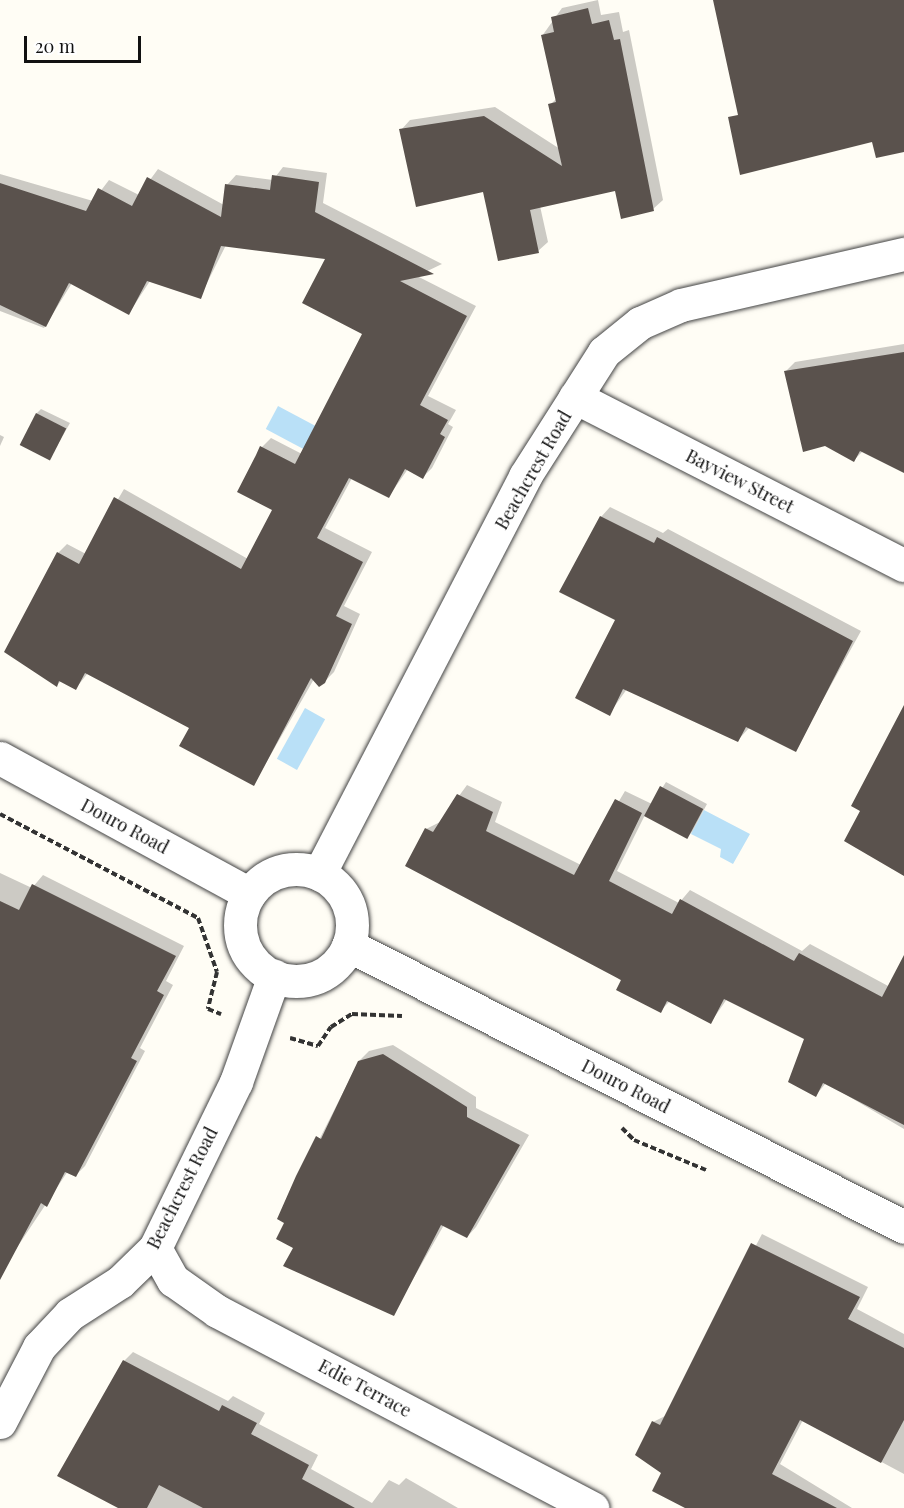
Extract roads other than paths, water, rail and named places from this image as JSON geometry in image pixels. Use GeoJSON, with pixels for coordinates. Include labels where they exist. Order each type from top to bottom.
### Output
{"type":"FeatureCollection","features":[{"type":"Feature","properties":{"kind":"street","name":"Beachcrest Road"},"geometry":{"type":"LineString","coordinates":[[319,874],[525,476],[604,352],[640,323],[681,305],[904,254]]}},
{"type":"Feature","properties":{"kind":"street","name":"Bayview Street"},"geometry":{"type":"LineString","coordinates":[[575,397],[904,565]]}},
{"type":"Feature","properties":{"kind":"street","name":"Douro Road"},"geometry":{"type":"LineString","coordinates":[[0,758],[249,894]]}},
{"type":"Feature","properties":{"kind":"street"},"geometry":{"type":"LineString","coordinates":[[281,871],[319,874],[348,903],[348,945],[318,976],[295,980],[274,975],[252,959],[243,940],[240,919],[249,894],[281,871]]}},
{"type":"Feature","properties":{"kind":"street","name":"Douro Road"},"geometry":{"type":"LineString","coordinates":[[348,945],[904,1227]]}},
{"type":"Feature","properties":{"kind":"street","name":"Beachcrest Road"},"geometry":{"type":"LineString","coordinates":[[0,1422],[39,1347],[70,1314],[120,1282],[155,1248],[236,1082],[274,975]]}},
{"type":"Feature","properties":{"kind":"street","name":"Edie Terrace"},"geometry":{"type":"LineString","coordinates":[[155,1248],[173,1280],[217,1311],[592,1508]]}},
{"type":"Feature","properties":{"kind":"water"},"geometry":{"type":"Polygon","coordinates":[[[278,406],[322,429],[310,452],[266,429],[278,406]]]}},
{"type":"Feature","properties":{"kind":"water"},"geometry":{"type":"Polygon","coordinates":[[[305,708],[325,719],[297,770],[277,759],[305,708]]]}},
{"type":"Feature","properties":{"kind":"water"},"geometry":{"type":"Polygon","coordinates":[[[704,810],[750,834],[733,864],[720,857],[721,849],[691,834],[704,810]]]}}]}
